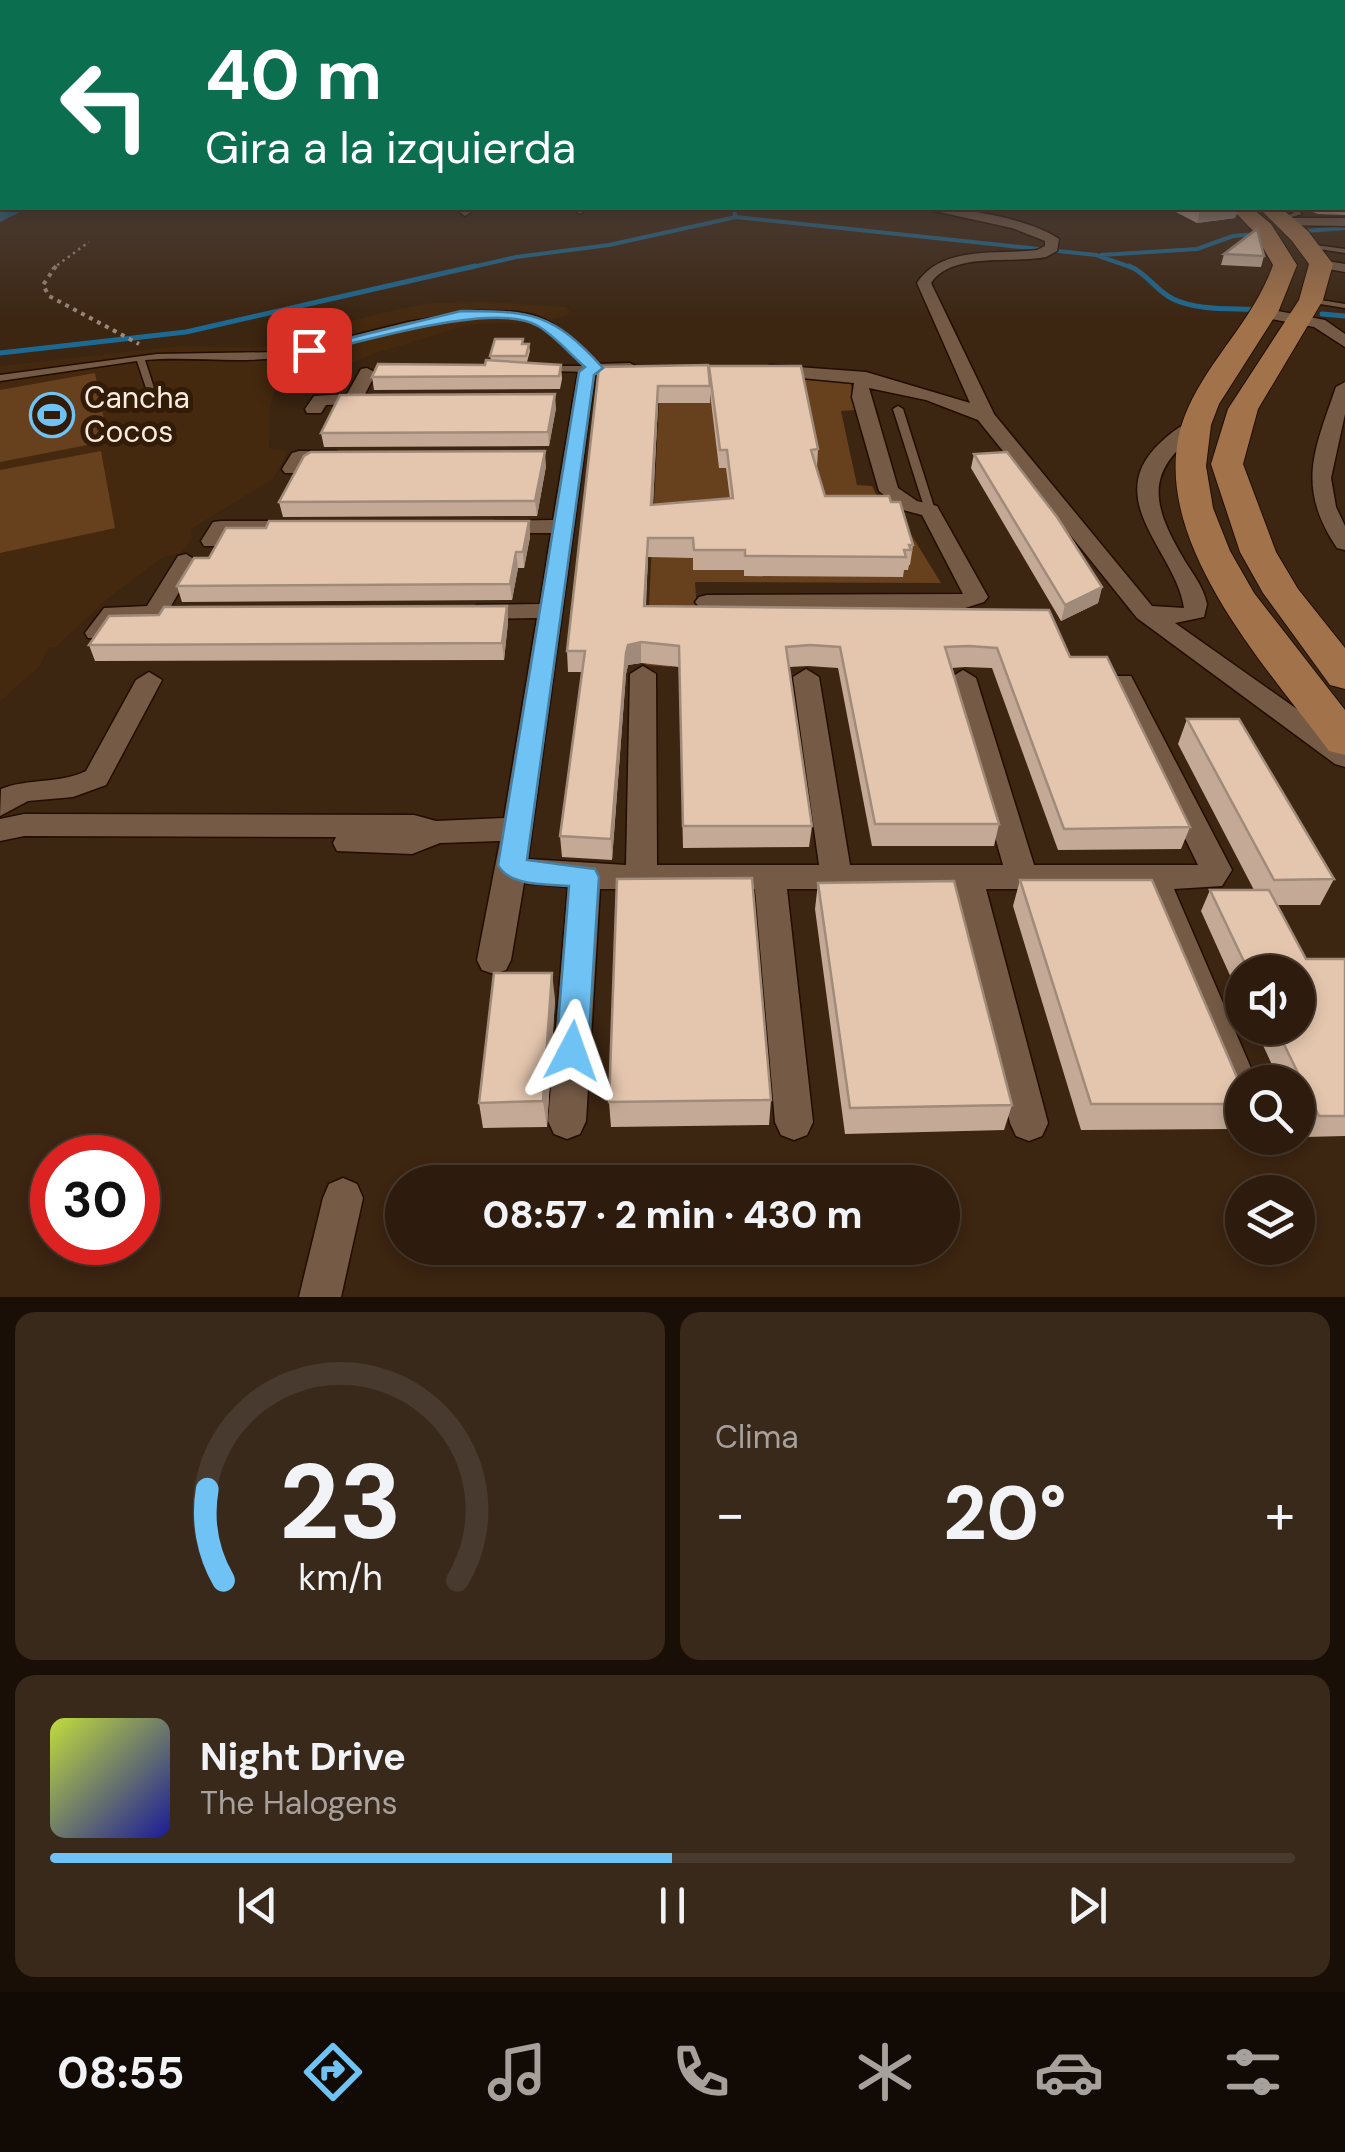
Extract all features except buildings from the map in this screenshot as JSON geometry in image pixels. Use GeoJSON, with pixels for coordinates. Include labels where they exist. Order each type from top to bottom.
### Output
{"type":"FeatureCollection","features":[{"type":"Feature","properties":{"kind":"main road"},"geometry":{"type":"LineString","coordinates":[[1243,210],[1271,239],[1285,265],[1277,296],[1213,391],[1196,426],[1190,471],[1202,532],[1226,578],[1345,740]]}},
{"type":"Feature","properties":{"kind":"main road"},"geometry":{"type":"LineString","coordinates":[[1282,214],[1325,259],[1299,319],[1243,409],[1227,464],[1258,552],[1282,592],[1345,676]]}},
{"type":"Feature","properties":{"kind":"main road"},"geometry":{"type":"LineString","coordinates":[[1261,324],[1299,319]]}},
{"type":"Feature","properties":{"kind":"street"},"geometry":{"type":"LineString","coordinates":[[936,210],[1040,232],[1054,241],[1046,252],[944,264],[925,278],[985,416],[1145,612],[1345,757]]}},
{"type":"Feature","properties":{"kind":"street"},"geometry":{"type":"LineString","coordinates":[[1282,214],[1345,222]]}},
{"type":"Feature","properties":{"kind":"street"},"geometry":{"type":"LineString","coordinates":[[1299,319],[1328,328],[1345,342]]}},
{"type":"Feature","properties":{"kind":"street"},"geometry":{"type":"LineString","coordinates":[[494,960],[549,611],[564,456],[575,398],[587,372],[595,368],[653,368]]}},
{"type":"Feature","properties":{"kind":"street"},"geometry":{"type":"LineString","coordinates":[[746,369],[866,377],[919,390],[985,416]]}},
{"type":"Feature","properties":{"kind":"street"},"geometry":{"type":"LineString","coordinates":[[353,400],[367,374]]}},
{"type":"Feature","properties":{"kind":"street"},"geometry":{"type":"LineString","coordinates":[[707,602],[974,600],[977,594],[930,510],[910,506],[889,491],[861,397],[860,388],[866,377]]}},
{"type":"Feature","properties":{"kind":"street"},"geometry":{"type":"LineString","coordinates":[[1345,387],[1336,443],[1321,486],[1325,507],[1345,543]]}},
{"type":"Feature","properties":{"kind":"street"},"geometry":{"type":"LineString","coordinates":[[314,409],[320,400],[390,399]]}},
{"type":"Feature","properties":{"kind":"street"},"geometry":{"type":"LineString","coordinates":[[1145,612],[1182,617],[1196,612],[1190,584],[1152,523],[1149,488],[1152,467],[1162,450],[1196,426]]}},
{"type":"Feature","properties":{"kind":"street"},"geometry":{"type":"LineString","coordinates":[[292,469],[299,457],[355,457]]}},
{"type":"Feature","properties":{"kind":"street"},"geometry":{"type":"LineString","coordinates":[[467,527],[560,526]]}},
{"type":"Feature","properties":{"kind":"street"},"geometry":{"type":"LineString","coordinates":[[212,541],[220,527],[315,527]]}},
{"type":"Feature","properties":{"kind":"street"},"geometry":{"type":"LineString","coordinates":[[154,613],[186,561]]}},
{"type":"Feature","properties":{"kind":"street"},"geometry":{"type":"LineString","coordinates":[[448,612],[549,611]]}},
{"type":"Feature","properties":{"kind":"street"},"geometry":{"type":"LineString","coordinates":[[97,632],[112,613],[213,613]]}},
{"type":"Feature","properties":{"kind":"street"},"geometry":{"type":"LineString","coordinates":[[641,877],[643,674]]}},
{"type":"Feature","properties":{"kind":"street"},"geometry":{"type":"LineString","coordinates":[[806,676],[836,876]]}},
{"type":"Feature","properties":{"kind":"street"},"geometry":{"type":"LineString","coordinates":[[963,678],[1022,878]]}},
{"type":"Feature","properties":{"kind":"street"},"geometry":{"type":"LineString","coordinates":[[0,805],[21,791],[85,786],[96,778],[149,680]]}},
{"type":"Feature","properties":{"kind":"street"},"geometry":{"type":"LineString","coordinates":[[512,865],[525,871],[584,877],[1211,877],[1216,870],[1122,682]]}},
{"type":"Feature","properties":{"kind":"street"},"geometry":{"type":"LineString","coordinates":[[0,830],[24,824],[414,826],[436,832],[517,829]]}},
{"type":"Feature","properties":{"kind":"street"},"geometry":{"type":"LineString","coordinates":[[0,840],[412,843],[436,832]]}},
{"type":"Feature","properties":{"kind":"street"},"geometry":{"type":"LineString","coordinates":[[567,1121],[584,877]]}},
{"type":"Feature","properties":{"kind":"street"},"geometry":{"type":"LineString","coordinates":[[770,877],[794,1122]]}},
{"type":"Feature","properties":{"kind":"street"},"geometry":{"type":"LineString","coordinates":[[967,877],[1029,1122]]}},
{"type":"Feature","properties":{"kind":"street"},"geometry":{"type":"LineString","coordinates":[[1154,880],[1232,1065]]}},
{"type":"Feature","properties":{"kind":"street"},"geometry":{"type":"LineString","coordinates":[[320,1297],[343,1198]]}},
{"type":"Feature","properties":{"kind":"lane"},"geometry":{"type":"LineString","coordinates":[[1325,259],[1345,251]]}},
{"type":"Feature","properties":{"kind":"lane"},"geometry":{"type":"LineString","coordinates":[[1299,319],[1345,306]]}},
{"type":"Feature","properties":{"kind":"lane"},"geometry":{"type":"LineString","coordinates":[[0,378],[159,355],[247,358],[284,354],[461,315],[541,321],[595,368]]}},
{"type":"Feature","properties":{"kind":"lane"},"geometry":{"type":"LineString","coordinates":[[140,358],[150,388]]}},
{"type":"Feature","properties":{"kind":"lane"},"geometry":{"type":"LineString","coordinates":[[532,369],[595,368]]}},
{"type":"Feature","properties":{"kind":"lane"},"geometry":{"type":"LineString","coordinates":[[898,409],[930,510]]}},
{"type":"Feature","properties":{"kind":"path"},"geometry":{"type":"LineString","coordinates":[[89,242],[52,270],[43,285],[48,296],[159,355]]}},
{"type":"Feature","properties":{"kind":"shaded area"},"geometry":{"type":"Polygon","coordinates":[[[432,303],[566,307],[570,312],[529,323],[472,324],[376,353],[331,372],[277,385],[270,406],[269,448],[288,451],[273,479],[191,529],[192,539],[181,553],[163,557],[107,599],[56,647],[49,647],[39,667],[0,701],[0,366],[180,346],[252,348],[291,344],[328,335],[354,320],[400,309],[432,303]]]}},
{"type":"Feature","properties":{"kind":"shaded area","name":"Cancha Cocos"},"geometry":{"type":"Polygon","coordinates":[[[95,373],[108,441],[0,462],[0,390],[95,373]]]}},
{"type":"Feature","properties":{"kind":"shaded area"},"geometry":{"type":"Polygon","coordinates":[[[798,376],[850,381],[856,410],[841,411],[857,485],[872,486],[879,500],[896,510],[941,583],[695,582],[698,627],[667,635],[670,667],[646,665],[660,384],[798,376]]]}},
{"type":"Feature","properties":{"kind":"shaded area"},"geometry":{"type":"Polygon","coordinates":[[[101,451],[115,528],[0,553],[0,470],[101,451]]]}},
{"type":"Feature","properties":{"kind":"waterway"},"geometry":{"type":"LineString","coordinates":[[0,215],[11,210]]}},
{"type":"Feature","properties":{"kind":"waterway"},"geometry":{"type":"LineString","coordinates":[[734,210],[736,217]]}},
{"type":"Feature","properties":{"kind":"waterway"},"geometry":{"type":"LineString","coordinates":[[464,269],[516,257],[609,245],[736,217]]}},
{"type":"Feature","properties":{"kind":"waterway"},"geometry":{"type":"LineString","coordinates":[[736,217],[1096,255],[1131,267]]}},
{"type":"Feature","properties":{"kind":"waterway"},"geometry":{"type":"LineString","coordinates":[[1306,231],[1345,228]]}},
{"type":"Feature","properties":{"kind":"waterway"},"geometry":{"type":"LineString","coordinates":[[1101,255],[1197,249],[1233,236],[1259,234]]}},
{"type":"Feature","properties":{"kind":"waterway"},"geometry":{"type":"LineString","coordinates":[[0,353],[186,332],[475,266]]}},
{"type":"Feature","properties":{"kind":"waterway"},"geometry":{"type":"LineString","coordinates":[[1131,267],[1136,269]]}},
{"type":"Feature","properties":{"kind":"waterway"},"geometry":{"type":"LineString","coordinates":[[1131,267],[1167,296],[1183,303],[1260,310]]}},
{"type":"Feature","properties":{"kind":"waterway"},"geometry":{"type":"LineString","coordinates":[[1322,314],[1345,316]]}},
{"type":"Feature","properties":{"kind":"place","name":"Cancha Cocos"},"geometry":{"type":"Point","coordinates":[52,415]}},
{"type":"Feature","properties":{"kind":"route"},"geometry":{"type":"LineString","coordinates":[[309,350],[461,315],[511,315],[541,321],[595,368],[587,372],[571,456],[512,865],[525,871],[584,877],[572,1051]]}}]}
